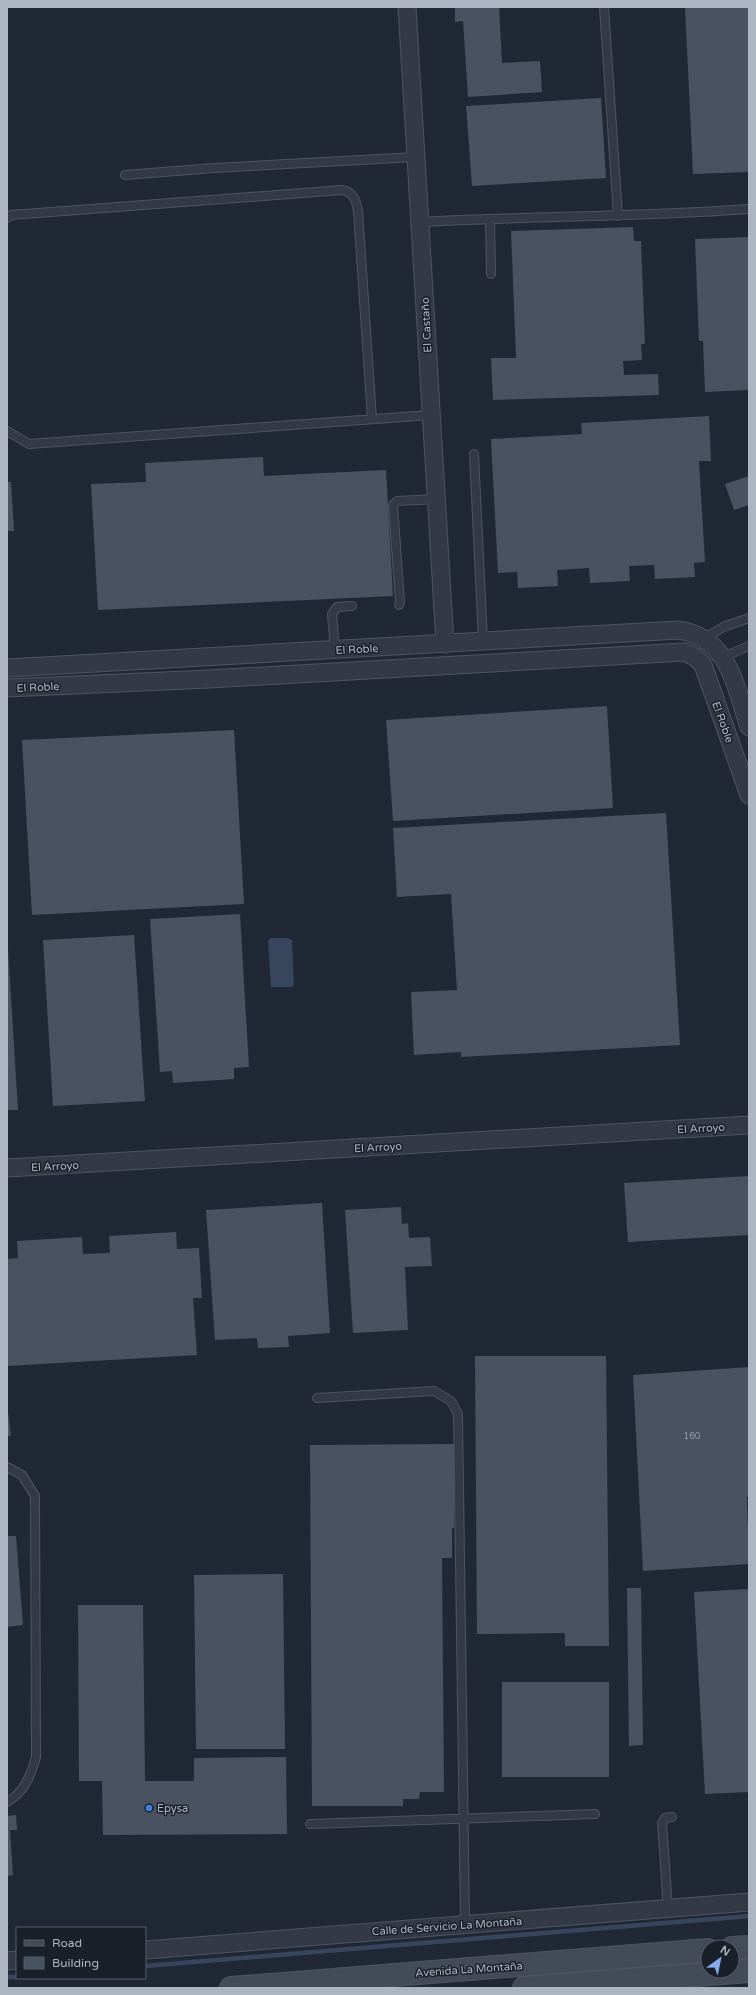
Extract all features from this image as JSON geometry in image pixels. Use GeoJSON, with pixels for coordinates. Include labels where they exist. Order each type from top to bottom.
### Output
{"type":"FeatureCollection","features":[{"type":"Feature","properties":{"kind":"main road","name":"Avenida La Montaña"},"geometry":{"type":"LineString","coordinates":[[230,1988],[700,1951]]}},
{"type":"Feature","properties":{"kind":"main road","name":"Avenida La Montaña"},"geometry":{"type":"LineString","coordinates":[[524,1988],[670,1982],[749,1970]]}},
{"type":"Feature","properties":{"kind":"street","name":"El Castaño"},"geometry":{"type":"LineString","coordinates":[[407,7],[445,644]]}},
{"type":"Feature","properties":{"kind":"street","name":"El Roble"},"geometry":{"type":"LineString","coordinates":[[7,668],[208,658],[678,630],[697,634],[705,638],[723,657],[749,728]]}},
{"type":"Feature","properties":{"kind":"street"},"geometry":{"type":"LineString","coordinates":[[691,654],[705,638]]}},
{"type":"Feature","properties":{"kind":"street","name":"El Roble"},"geometry":{"type":"LineString","coordinates":[[7,688],[209,679],[669,651],[684,652],[691,654],[703,666],[749,795]]}},
{"type":"Feature","properties":{"kind":"street"},"geometry":{"type":"LineString","coordinates":[[208,658],[209,679]]}},
{"type":"Feature","properties":{"kind":"street","name":"El Arroyo"},"geometry":{"type":"LineString","coordinates":[[7,1168],[749,1125]]}},
{"type":"Feature","properties":{"kind":"street","name":"Calle de Servicio La Montaña"},"geometry":{"type":"LineString","coordinates":[[146,1950],[749,1902]]}},
{"type":"Feature","properties":{"kind":"street"},"geometry":{"type":"LineString","coordinates":[[668,1953],[670,1982]]}},
{"type":"Feature","properties":{"kind":"lane"},"geometry":{"type":"LineString","coordinates":[[604,7],[618,216]]}},
{"type":"Feature","properties":{"kind":"lane"},"geometry":{"type":"LineString","coordinates":[[125,175],[416,157]]}},
{"type":"Feature","properties":{"kind":"lane"},"geometry":{"type":"LineString","coordinates":[[7,218],[11,215],[342,190],[349,191],[355,198],[358,211],[372,420]]}},
{"type":"Feature","properties":{"kind":"lane"},"geometry":{"type":"LineString","coordinates":[[420,222],[490,218],[670,215],[749,209]]}},
{"type":"Feature","properties":{"kind":"lane"},"geometry":{"type":"LineString","coordinates":[[490,218],[491,274]]}},
{"type":"Feature","properties":{"kind":"lane"},"geometry":{"type":"LineString","coordinates":[[7,431],[29,444],[432,415]]}},
{"type":"Feature","properties":{"kind":"lane"},"geometry":{"type":"LineString","coordinates":[[474,454],[483,641]]}},
{"type":"Feature","properties":{"kind":"lane"},"geometry":{"type":"LineString","coordinates":[[399,605],[393,505],[397,501],[436,499]]}},
{"type":"Feature","properties":{"kind":"lane"},"geometry":{"type":"LineString","coordinates":[[335,650],[332,614],[337,607],[352,606]]}},
{"type":"Feature","properties":{"kind":"lane"},"geometry":{"type":"LineString","coordinates":[[705,638],[723,627],[749,618]]}},
{"type":"Feature","properties":{"kind":"lane"},"geometry":{"type":"LineString","coordinates":[[723,657],[749,646]]}},
{"type":"Feature","properties":{"kind":"lane"},"geometry":{"type":"LineString","coordinates":[[317,1398],[434,1391],[451,1401],[458,1414],[465,1924]]}},
{"type":"Feature","properties":{"kind":"lane"},"geometry":{"type":"LineString","coordinates":[[7,1467],[22,1475],[35,1496],[36,1758],[24,1787],[13,1799],[7,1802]]}},
{"type":"Feature","properties":{"kind":"lane"},"geometry":{"type":"LineString","coordinates":[[310,1824],[595,1814]]}},
{"type":"Feature","properties":{"kind":"lane"},"geometry":{"type":"LineString","coordinates":[[668,1909],[662,1822],[665,1818],[672,1817]]}},
{"type":"Feature","properties":{"kind":"water"},"geometry":{"type":"Polygon","coordinates":[[[271,938],[288,938],[292,940],[294,985],[292,987],[271,987],[268,941],[271,938]]]}},
{"type":"Feature","properties":{"kind":"building"},"geometry":{"type":"Polygon","coordinates":[[[499,7],[502,63],[540,61],[542,92],[468,97],[463,21],[455,22],[455,8],[499,7]]]}},
{"type":"Feature","properties":{"kind":"building"},"geometry":{"type":"Polygon","coordinates":[[[685,7],[749,7],[749,172],[693,174],[685,7]]]}},
{"type":"Feature","properties":{"kind":"building"},"geometry":{"type":"Polygon","coordinates":[[[601,98],[606,178],[472,186],[466,106],[601,98]]]}},
{"type":"Feature","properties":{"kind":"building"},"geometry":{"type":"Polygon","coordinates":[[[633,227],[634,241],[641,241],[645,344],[641,344],[642,360],[623,361],[624,375],[658,374],[659,395],[493,400],[491,358],[516,358],[511,231],[633,227]]]}},
{"type":"Feature","properties":{"kind":"building"},"geometry":{"type":"Polygon","coordinates":[[[749,237],[749,390],[705,392],[703,341],[699,341],[695,239],[749,237]]]}},
{"type":"Feature","properties":{"kind":"building"},"geometry":{"type":"Polygon","coordinates":[[[709,416],[711,461],[699,461],[705,562],[694,563],[695,577],[655,579],[654,565],[629,566],[630,581],[590,583],[589,568],[557,570],[558,586],[518,588],[517,572],[498,573],[491,439],[582,434],[581,423],[709,416]]]}},
{"type":"Feature","properties":{"kind":"building"},"geometry":{"type":"Polygon","coordinates":[[[263,457],[264,476],[386,470],[393,596],[98,610],[91,484],[146,482],[145,463],[263,457]]]}},
{"type":"Feature","properties":{"kind":"building"},"geometry":{"type":"Polygon","coordinates":[[[749,476],[749,505],[734,510],[725,484],[749,476]]]}},
{"type":"Feature","properties":{"kind":"building"},"geometry":{"type":"Polygon","coordinates":[[[7,482],[11,482],[14,531],[7,531],[7,482]]]}},
{"type":"Feature","properties":{"kind":"building"},"geometry":{"type":"Polygon","coordinates":[[[607,706],[613,808],[393,821],[386,720],[607,706]]]}},
{"type":"Feature","properties":{"kind":"building"},"geometry":{"type":"Polygon","coordinates":[[[234,730],[244,904],[32,915],[22,740],[234,730]]]}},
{"type":"Feature","properties":{"kind":"building"},"geometry":{"type":"Polygon","coordinates":[[[666,813],[680,1045],[461,1057],[461,1052],[414,1055],[411,992],[457,990],[451,894],[397,897],[393,828],[666,813]]]}},
{"type":"Feature","properties":{"kind":"building"},"geometry":{"type":"Polygon","coordinates":[[[240,914],[249,1067],[234,1068],[234,1079],[173,1083],[172,1071],[160,1072],[150,919],[240,914]]]}},
{"type":"Feature","properties":{"kind":"building"},"geometry":{"type":"Polygon","coordinates":[[[7,932],[18,1110],[7,1110],[7,932]]]}},
{"type":"Feature","properties":{"kind":"building"},"geometry":{"type":"Polygon","coordinates":[[[134,935],[145,1101],[53,1106],[43,940],[134,935]]]}},
{"type":"Feature","properties":{"kind":"building"},"geometry":{"type":"Polygon","coordinates":[[[749,1176],[749,1235],[628,1242],[624,1183],[749,1176]]]}},
{"type":"Feature","properties":{"kind":"building"},"geometry":{"type":"Polygon","coordinates":[[[322,1203],[330,1333],[288,1336],[289,1347],[258,1348],[257,1338],[215,1340],[206,1210],[322,1203]]]}},
{"type":"Feature","properties":{"kind":"building"},"geometry":{"type":"Polygon","coordinates":[[[401,1207],[402,1224],[408,1223],[409,1238],[430,1237],[432,1266],[405,1267],[408,1330],[353,1333],[345,1210],[401,1207]]]}},
{"type":"Feature","properties":{"kind":"building"},"geometry":{"type":"Polygon","coordinates":[[[176,1232],[177,1249],[199,1248],[202,1298],[193,1298],[197,1355],[7,1366],[7,1259],[18,1258],[17,1241],[82,1237],[83,1254],[110,1253],[109,1236],[176,1232]]]}},
{"type":"Feature","properties":{"kind":"building"},"geometry":{"type":"Polygon","coordinates":[[[475,1356],[606,1356],[609,1646],[565,1646],[565,1633],[477,1634],[475,1356]]]}},
{"type":"Feature","properties":{"kind":"building"},"geometry":{"type":"Polygon","coordinates":[[[749,1367],[749,1497],[747,1497],[749,1564],[643,1571],[633,1375],[749,1367]]]}},
{"type":"Feature","properties":{"kind":"building"},"geometry":{"type":"Polygon","coordinates":[[[7,1403],[11,1436],[7,1436],[7,1403]]]}},
{"type":"Feature","properties":{"kind":"building"},"geometry":{"type":"Polygon","coordinates":[[[454,1444],[454,1528],[452,1528],[452,1558],[442,1558],[444,1792],[420,1792],[419,1799],[403,1799],[403,1806],[312,1806],[310,1445],[454,1444]]]}},
{"type":"Feature","properties":{"kind":"building"},"geometry":{"type":"Polygon","coordinates":[[[7,1536],[16,1536],[23,1625],[7,1627],[7,1536]]]}},
{"type":"Feature","properties":{"kind":"building"},"geometry":{"type":"Polygon","coordinates":[[[283,1574],[285,1749],[196,1749],[194,1575],[283,1574]]]}},
{"type":"Feature","properties":{"kind":"building"},"geometry":{"type":"Polygon","coordinates":[[[627,1588],[641,1588],[643,1745],[629,1746],[627,1588]]]}},
{"type":"Feature","properties":{"kind":"building"},"geometry":{"type":"Polygon","coordinates":[[[749,1589],[749,1792],[705,1794],[694,1592],[749,1589]]]}},
{"type":"Feature","properties":{"kind":"building"},"geometry":{"type":"Polygon","coordinates":[[[78,1605],[143,1605],[145,1781],[194,1781],[194,1758],[286,1757],[287,1834],[103,1835],[102,1781],[79,1781],[78,1605]]]}},
{"type":"Feature","properties":{"kind":"building"},"geometry":{"type":"Polygon","coordinates":[[[502,1682],[609,1682],[609,1777],[502,1777],[502,1682]]]}},
{"type":"Feature","properties":{"kind":"building"},"geometry":{"type":"Polygon","coordinates":[[[16,1815],[17,1830],[10,1830],[13,1875],[7,1876],[7,1816],[16,1815]]]}},
{"type":"Feature","properties":{"kind":"waterway"},"geometry":{"type":"LineString","coordinates":[[146,1966],[749,1916]]}},
{"type":"Feature","properties":{"kind":"waterway"},"geometry":{"type":"LineString","coordinates":[[7,1977],[16,1977]]}},
{"type":"Feature","properties":{"kind":"place","name":"Epysa"},"geometry":{"type":"Point","coordinates":[149,1808]}}]}
